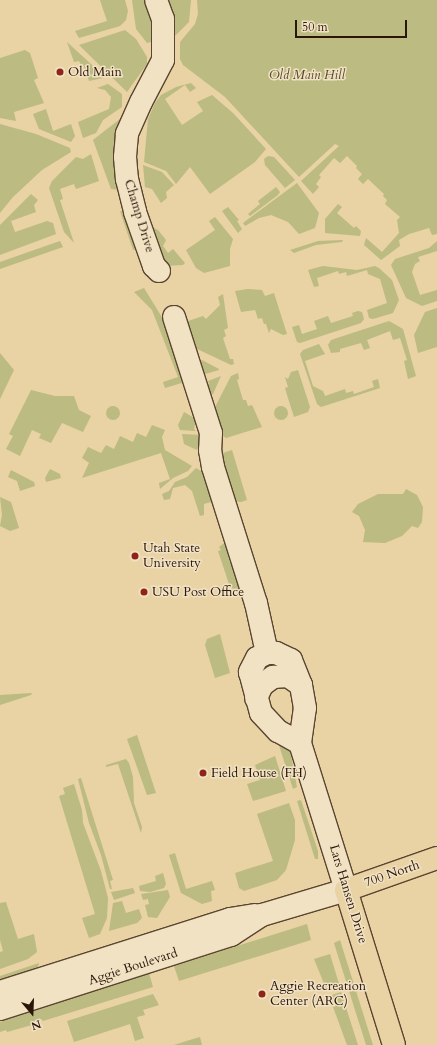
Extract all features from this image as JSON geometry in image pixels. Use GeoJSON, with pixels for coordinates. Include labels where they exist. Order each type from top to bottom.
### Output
{"type":"FeatureCollection","features":[{"type":"Feature","properties":{"kind":"main road","name":"700 North"},"geometry":{"type":"LineString","coordinates":[[346,890],[437,858]]}},
{"type":"Feature","properties":{"kind":"main road","name":"Lars Hansen Drive"},"geometry":{"type":"LineString","coordinates":[[346,890],[394,1045]]}},
{"type":"Feature","properties":{"kind":"street","name":"Champ Drive"},"geometry":{"type":"LineString","coordinates":[[156,0],[163,19],[163,60],[141,102],[128,134],[125,157],[127,178],[135,212],[154,266],[159,271]]}},
{"type":"Feature","properties":{"kind":"street"},"geometry":{"type":"LineString","coordinates":[[174,317],[211,433],[210,450],[213,467],[256,603],[256,612],[267,653],[257,658],[250,672],[256,698],[261,713],[278,731],[300,743]]}},
{"type":"Feature","properties":{"kind":"street","name":"Lars Hansen Drive"},"geometry":{"type":"LineString","coordinates":[[267,653],[276,653],[291,660],[301,685],[305,708],[300,743],[346,890]]}},
{"type":"Feature","properties":{"kind":"street"},"geometry":{"type":"LineString","coordinates":[[256,698],[262,685],[273,676],[288,676],[301,685]]}},
{"type":"Feature","properties":{"kind":"street","name":"Aggie Boulevard"},"geometry":{"type":"LineString","coordinates":[[0,1009],[231,935],[262,915],[346,890]]}},
{"type":"Feature","properties":{"kind":"street","name":"Aggie Boulevard"},"geometry":{"type":"LineString","coordinates":[[0,992],[230,918],[244,915],[262,915]]}},
{"type":"Feature","properties":{"kind":"green space"},"geometry":{"type":"Polygon","coordinates":[[[100,0],[125,0],[128,11],[126,20],[120,26],[79,38],[75,31],[107,21],[100,0]]]}},
{"type":"Feature","properties":{"kind":"green space"},"geometry":{"type":"Polygon","coordinates":[[[132,0],[144,0],[154,31],[155,41],[147,43],[136,29],[132,0]]]}},
{"type":"Feature","properties":{"kind":"green space"},"geometry":{"type":"Polygon","coordinates":[[[164,0],[191,0],[189,22],[176,35],[173,36],[164,0]]]}},
{"type":"Feature","properties":{"kind":"green space","name":"Old Main Hill"},"geometry":{"type":"Polygon","coordinates":[[[197,0],[437,0],[437,234],[432,235],[429,228],[409,234],[399,240],[400,246],[381,260],[364,245],[366,238],[382,252],[399,233],[397,220],[400,217],[385,204],[387,200],[383,196],[384,194],[368,179],[363,184],[358,179],[362,174],[356,168],[357,166],[347,156],[340,163],[334,158],[319,175],[321,177],[316,184],[319,187],[313,194],[301,181],[339,146],[335,144],[299,177],[225,97],[183,65],[180,59],[180,42],[195,24],[198,14],[197,0]]]}},
{"type":"Feature","properties":{"kind":"green space"},"geometry":{"type":"Polygon","coordinates":[[[125,30],[136,39],[147,57],[147,64],[127,92],[79,45],[125,30]]]}},
{"type":"Feature","properties":{"kind":"green space"},"geometry":{"type":"Polygon","coordinates":[[[67,42],[103,75],[103,78],[89,81],[83,64],[81,65],[79,61],[74,62],[67,42]]]}},
{"type":"Feature","properties":{"kind":"green space"},"geometry":{"type":"Polygon","coordinates":[[[25,50],[30,53],[38,78],[34,80],[44,103],[14,112],[16,121],[0,118],[0,58],[25,50]]]}},
{"type":"Feature","properties":{"kind":"green space"},"geometry":{"type":"Polygon","coordinates":[[[191,83],[196,88],[190,92],[185,85],[165,99],[182,125],[203,111],[197,102],[212,95],[233,113],[266,149],[255,162],[210,194],[190,167],[176,184],[166,171],[144,162],[148,119],[155,103],[161,95],[176,87],[191,83]]]}},
{"type":"Feature","properties":{"kind":"green space"},"geometry":{"type":"Polygon","coordinates":[[[108,84],[122,94],[122,107],[103,120],[96,133],[83,138],[78,122],[109,109],[111,97],[105,90],[97,88],[108,84]]]}},
{"type":"Feature","properties":{"kind":"green space"},"geometry":{"type":"Polygon","coordinates":[[[46,109],[53,131],[71,124],[75,136],[71,142],[39,129],[33,114],[46,109]]]}},
{"type":"Feature","properties":{"kind":"green space"},"geometry":{"type":"Polygon","coordinates":[[[125,115],[119,190],[111,189],[93,140],[125,115]]]}},
{"type":"Feature","properties":{"kind":"green space"},"geometry":{"type":"Polygon","coordinates":[[[0,124],[36,134],[70,148],[71,152],[42,170],[13,197],[0,213],[0,124]]]}},
{"type":"Feature","properties":{"kind":"green space"},"geometry":{"type":"Polygon","coordinates":[[[91,154],[99,181],[76,189],[74,184],[60,189],[63,199],[60,200],[74,243],[64,232],[49,188],[52,181],[76,157],[83,159],[91,154]]]}},
{"type":"Feature","properties":{"kind":"green space"},"geometry":{"type":"Polygon","coordinates":[[[268,156],[274,157],[295,180],[285,188],[265,165],[264,159],[268,156]]]}},
{"type":"Feature","properties":{"kind":"green space"},"geometry":{"type":"Polygon","coordinates":[[[143,165],[162,172],[174,185],[166,192],[167,198],[161,203],[152,189],[145,187],[143,165]]]}},
{"type":"Feature","properties":{"kind":"green space"},"geometry":{"type":"Polygon","coordinates":[[[297,183],[319,213],[315,228],[299,234],[288,222],[271,215],[259,218],[245,226],[243,223],[297,183]]]}},
{"type":"Feature","properties":{"kind":"green space"},"geometry":{"type":"Polygon","coordinates":[[[276,187],[280,192],[278,195],[250,216],[248,214],[260,204],[258,201],[276,187]]]}},
{"type":"Feature","properties":{"kind":"green space"},"geometry":{"type":"Polygon","coordinates":[[[31,194],[38,200],[34,205],[36,212],[11,221],[15,232],[47,221],[53,223],[56,234],[0,255],[0,225],[31,194]]]}},
{"type":"Feature","properties":{"kind":"green space"},"geometry":{"type":"Polygon","coordinates":[[[338,204],[342,207],[337,213],[354,228],[356,226],[361,231],[360,236],[325,233],[325,219],[338,204]]]}},
{"type":"Feature","properties":{"kind":"green space"},"geometry":{"type":"Polygon","coordinates":[[[228,207],[239,220],[237,221],[242,229],[238,233],[222,211],[228,207]]]}},
{"type":"Feature","properties":{"kind":"green space"},"geometry":{"type":"Polygon","coordinates":[[[120,211],[124,212],[137,249],[133,250],[120,211]]]}},
{"type":"Feature","properties":{"kind":"green space"},"geometry":{"type":"Polygon","coordinates":[[[215,217],[233,239],[230,249],[230,266],[204,273],[196,268],[186,250],[215,230],[209,221],[215,217]]]}},
{"type":"Feature","properties":{"kind":"green space"},"geometry":{"type":"Polygon","coordinates":[[[150,226],[158,230],[166,240],[163,246],[168,253],[173,249],[185,263],[183,265],[165,266],[150,226]]]}},
{"type":"Feature","properties":{"kind":"green space"},"geometry":{"type":"Polygon","coordinates":[[[343,240],[342,242],[316,245],[294,253],[290,250],[318,241],[343,240]]]}},
{"type":"Feature","properties":{"kind":"green space"},"geometry":{"type":"Polygon","coordinates":[[[60,241],[63,247],[0,269],[0,262],[60,241]]]}},
{"type":"Feature","properties":{"kind":"green space"},"geometry":{"type":"Polygon","coordinates":[[[437,241],[437,251],[418,257],[420,261],[415,264],[412,272],[420,295],[437,290],[437,301],[422,306],[406,298],[391,265],[395,259],[429,248],[437,241]]]}},
{"type":"Feature","properties":{"kind":"green space"},"geometry":{"type":"Polygon","coordinates":[[[323,266],[357,270],[375,266],[379,268],[392,280],[399,300],[393,313],[373,319],[369,318],[367,310],[387,303],[380,279],[368,274],[367,270],[347,276],[346,272],[339,274],[338,271],[317,278],[319,286],[314,287],[308,270],[323,266]]]}},
{"type":"Feature","properties":{"kind":"green space"},"geometry":{"type":"Polygon","coordinates":[[[144,288],[168,327],[185,382],[165,388],[163,382],[178,377],[152,310],[134,292],[144,288]]]}},
{"type":"Feature","properties":{"kind":"green space"},"geometry":{"type":"Polygon","coordinates":[[[248,289],[262,290],[265,296],[274,293],[287,334],[283,335],[271,329],[269,333],[262,318],[258,319],[255,310],[241,312],[235,291],[248,289]]]}},
{"type":"Feature","properties":{"kind":"green space"},"geometry":{"type":"Polygon","coordinates":[[[223,294],[228,328],[224,330],[226,336],[223,338],[230,359],[233,359],[234,364],[231,365],[193,347],[185,322],[203,316],[206,319],[220,305],[218,297],[223,294]]]}},
{"type":"Feature","properties":{"kind":"green space"},"geometry":{"type":"Polygon","coordinates":[[[437,308],[437,347],[418,353],[414,335],[425,312],[437,308]]]}},
{"type":"Feature","properties":{"kind":"green space"},"geometry":{"type":"Polygon","coordinates":[[[358,311],[362,312],[364,319],[361,323],[300,343],[297,342],[292,327],[299,325],[302,334],[317,329],[314,321],[328,316],[331,323],[353,316],[352,313],[358,311]]]}},
{"type":"Feature","properties":{"kind":"green space"},"geometry":{"type":"Polygon","coordinates":[[[389,321],[403,329],[416,376],[408,379],[404,361],[407,360],[400,338],[393,340],[390,331],[367,340],[370,348],[364,350],[361,343],[340,349],[340,352],[331,353],[328,345],[331,340],[389,321]]]}},
{"type":"Feature","properties":{"kind":"green space"},"geometry":{"type":"Polygon","coordinates":[[[319,344],[325,354],[305,361],[313,386],[323,391],[325,396],[345,389],[346,393],[353,391],[354,394],[374,387],[372,381],[378,379],[380,388],[321,407],[317,404],[300,354],[303,350],[319,344]]]}},
{"type":"Feature","properties":{"kind":"green space"},"geometry":{"type":"Polygon","coordinates":[[[0,353],[14,370],[0,399],[0,353]]]}},
{"type":"Feature","properties":{"kind":"green space"},"geometry":{"type":"Polygon","coordinates":[[[202,360],[219,370],[202,375],[198,362],[202,360]]]}},
{"type":"Feature","properties":{"kind":"green space"},"geometry":{"type":"Polygon","coordinates":[[[298,370],[310,407],[308,412],[294,417],[285,388],[288,387],[285,377],[288,379],[291,372],[298,370]]]}},
{"type":"Feature","properties":{"kind":"green space"},"geometry":{"type":"Polygon","coordinates":[[[238,373],[239,379],[237,380],[243,400],[246,400],[248,406],[252,405],[262,427],[226,438],[220,434],[213,411],[231,376],[238,373]]]}},
{"type":"Feature","properties":{"kind":"green space"},"geometry":{"type":"Polygon","coordinates":[[[221,376],[213,394],[208,395],[205,385],[209,384],[208,381],[221,376]]]}},
{"type":"Feature","properties":{"kind":"green space"},"geometry":{"type":"Polygon","coordinates":[[[31,390],[55,396],[74,396],[79,410],[91,416],[83,432],[62,423],[51,443],[39,438],[41,434],[32,430],[20,456],[6,449],[13,436],[9,434],[31,390]]]}},
{"type":"Feature","properties":{"kind":"green space"},"geometry":{"type":"Polygon","coordinates":[[[113,406],[118,408],[120,413],[118,418],[113,420],[108,418],[106,413],[108,408],[113,406]]]}},
{"type":"Feature","properties":{"kind":"green space"},"geometry":{"type":"Polygon","coordinates":[[[281,406],[286,408],[288,413],[286,418],[281,420],[276,418],[274,413],[276,408],[281,406]]]}},
{"type":"Feature","properties":{"kind":"green space"},"geometry":{"type":"Polygon","coordinates":[[[184,412],[196,419],[194,429],[196,431],[180,430],[178,425],[184,412]]]}},
{"type":"Feature","properties":{"kind":"green space"},"geometry":{"type":"Polygon","coordinates":[[[152,425],[165,430],[162,437],[165,450],[192,466],[188,471],[173,478],[160,489],[159,483],[170,479],[161,453],[82,478],[89,463],[82,458],[88,447],[101,453],[106,445],[114,449],[120,436],[133,442],[137,433],[146,437],[152,425]]]}},
{"type":"Feature","properties":{"kind":"green space"},"geometry":{"type":"Polygon","coordinates":[[[182,434],[201,435],[202,440],[197,450],[184,444],[182,434]]]}},
{"type":"Feature","properties":{"kind":"green space"},"geometry":{"type":"Polygon","coordinates":[[[232,450],[247,500],[241,502],[232,501],[219,463],[223,453],[232,450]]]}},
{"type":"Feature","properties":{"kind":"green space"},"geometry":{"type":"Polygon","coordinates":[[[196,468],[208,475],[213,498],[211,502],[204,504],[204,515],[200,516],[192,491],[185,485],[173,488],[170,499],[164,500],[162,494],[169,491],[175,482],[187,477],[196,468]]]}},
{"type":"Feature","properties":{"kind":"green space"},"geometry":{"type":"Polygon","coordinates":[[[50,469],[60,474],[61,478],[46,482],[45,478],[50,469]]]}},
{"type":"Feature","properties":{"kind":"green space"},"geometry":{"type":"Polygon","coordinates":[[[11,470],[34,482],[35,486],[20,491],[17,481],[8,477],[11,470]]]}},
{"type":"Feature","properties":{"kind":"green space"},"geometry":{"type":"Polygon","coordinates":[[[406,489],[417,495],[423,507],[422,522],[418,528],[412,526],[402,536],[385,543],[363,542],[365,530],[359,516],[352,512],[358,504],[378,494],[403,494],[406,489]]]}},
{"type":"Feature","properties":{"kind":"green space"},"geometry":{"type":"Polygon","coordinates":[[[0,497],[11,502],[19,528],[10,531],[0,526],[2,515],[0,497]]]}},
{"type":"Feature","properties":{"kind":"green space"},"geometry":{"type":"Polygon","coordinates":[[[227,541],[232,548],[228,556],[230,563],[238,567],[234,574],[237,582],[243,585],[244,594],[230,587],[218,551],[221,550],[219,547],[227,541]]]}},
{"type":"Feature","properties":{"kind":"green space"},"geometry":{"type":"Polygon","coordinates":[[[220,634],[230,673],[215,678],[205,645],[207,639],[220,634]]]}},
{"type":"Feature","properties":{"kind":"green space"},"geometry":{"type":"Polygon","coordinates":[[[32,693],[31,695],[0,705],[0,695],[32,693]]]}},
{"type":"Feature","properties":{"kind":"green space"},"geometry":{"type":"Polygon","coordinates":[[[137,735],[156,793],[147,795],[127,739],[137,735]]]}},
{"type":"Feature","properties":{"kind":"green space"},"geometry":{"type":"Polygon","coordinates":[[[276,736],[288,746],[291,755],[297,787],[293,789],[276,736]]]}},
{"type":"Feature","properties":{"kind":"green space"},"geometry":{"type":"Polygon","coordinates":[[[275,756],[286,791],[253,801],[247,784],[260,780],[255,765],[275,756]]]}},
{"type":"Feature","properties":{"kind":"green space"},"geometry":{"type":"Polygon","coordinates":[[[126,759],[129,763],[133,777],[134,803],[142,827],[141,833],[118,764],[106,767],[106,765],[126,759]]]}},
{"type":"Feature","properties":{"kind":"green space"},"geometry":{"type":"Polygon","coordinates":[[[81,778],[113,880],[110,881],[112,889],[110,889],[101,855],[89,823],[78,779],[81,778]]]}},
{"type":"Feature","properties":{"kind":"green space"},"geometry":{"type":"Polygon","coordinates":[[[74,784],[82,810],[83,823],[101,871],[108,898],[107,918],[100,934],[89,938],[82,918],[95,914],[59,796],[65,794],[63,788],[74,784]]]}},
{"type":"Feature","properties":{"kind":"green space"},"geometry":{"type":"Polygon","coordinates":[[[301,800],[318,851],[318,859],[315,859],[297,801],[301,800]]]}},
{"type":"Feature","properties":{"kind":"green space"},"geometry":{"type":"Polygon","coordinates":[[[289,803],[295,820],[295,840],[286,870],[277,880],[244,891],[239,888],[235,873],[273,861],[257,814],[289,803]]]}},
{"type":"Feature","properties":{"kind":"green space"},"geometry":{"type":"Polygon","coordinates":[[[175,853],[186,889],[212,881],[215,890],[211,891],[212,901],[202,904],[181,893],[169,855],[175,853]]]}},
{"type":"Feature","properties":{"kind":"green space"},"geometry":{"type":"Polygon","coordinates":[[[159,858],[166,884],[164,888],[150,892],[140,891],[139,886],[156,881],[155,876],[163,873],[159,858]]]}},
{"type":"Feature","properties":{"kind":"green space"},"geometry":{"type":"Polygon","coordinates":[[[133,888],[135,893],[114,900],[111,892],[133,888]]]}},
{"type":"Feature","properties":{"kind":"green space"},"geometry":{"type":"Polygon","coordinates":[[[168,890],[170,897],[157,918],[148,917],[145,905],[149,904],[148,899],[143,900],[141,894],[168,890]]]}},
{"type":"Feature","properties":{"kind":"green space"},"geometry":{"type":"Polygon","coordinates":[[[122,901],[126,913],[139,909],[142,918],[137,923],[109,931],[113,903],[122,901]]]}},
{"type":"Feature","properties":{"kind":"green space"},"geometry":{"type":"Polygon","coordinates":[[[6,902],[18,939],[34,934],[37,952],[28,959],[0,969],[0,952],[3,951],[0,940],[0,903],[6,902]]]}},
{"type":"Feature","properties":{"kind":"green space"},"geometry":{"type":"Polygon","coordinates":[[[307,924],[311,940],[179,981],[174,966],[307,924]]]}},
{"type":"Feature","properties":{"kind":"green space"},"geometry":{"type":"Polygon","coordinates":[[[340,940],[373,1045],[366,1045],[334,943],[340,940]]]}},
{"type":"Feature","properties":{"kind":"green space"},"geometry":{"type":"Polygon","coordinates":[[[330,954],[340,987],[327,991],[314,959],[330,954]]]}},
{"type":"Feature","properties":{"kind":"green space"},"geometry":{"type":"Polygon","coordinates":[[[39,963],[38,967],[0,983],[0,976],[39,963]]]}},
{"type":"Feature","properties":{"kind":"green space"},"geometry":{"type":"Polygon","coordinates":[[[149,973],[153,987],[43,1021],[41,1019],[32,1022],[32,1025],[7,1032],[6,1030],[0,1032],[0,1022],[149,973]]]}},
{"type":"Feature","properties":{"kind":"green space"},"geometry":{"type":"Polygon","coordinates":[[[341,992],[358,1045],[347,1045],[329,996],[341,992]]]}},
{"type":"Feature","properties":{"kind":"green space"},"geometry":{"type":"Polygon","coordinates":[[[153,994],[159,1005],[143,1010],[145,1015],[137,1017],[144,1038],[135,1041],[130,1024],[74,1042],[67,1021],[153,994]]]}},
{"type":"Feature","properties":{"kind":"green space"},"geometry":{"type":"Polygon","coordinates":[[[200,1037],[202,1045],[174,1045],[193,1039],[200,1037]]]}},
{"type":"Feature","properties":{"kind":"place","name":"Old Main"},"geometry":{"type":"Point","coordinates":[60,72]}},
{"type":"Feature","properties":{"kind":"place","name":"Utah State University"},"geometry":{"type":"Point","coordinates":[135,556]}},
{"type":"Feature","properties":{"kind":"place","name":"USU Post Office"},"geometry":{"type":"Point","coordinates":[144,592]}},
{"type":"Feature","properties":{"kind":"place","name":"Field House (FH)"},"geometry":{"type":"Point","coordinates":[203,773]}},
{"type":"Feature","properties":{"kind":"place","name":"Aggie Recreation Center (ARC)"},"geometry":{"type":"Point","coordinates":[262,994]}}]}
